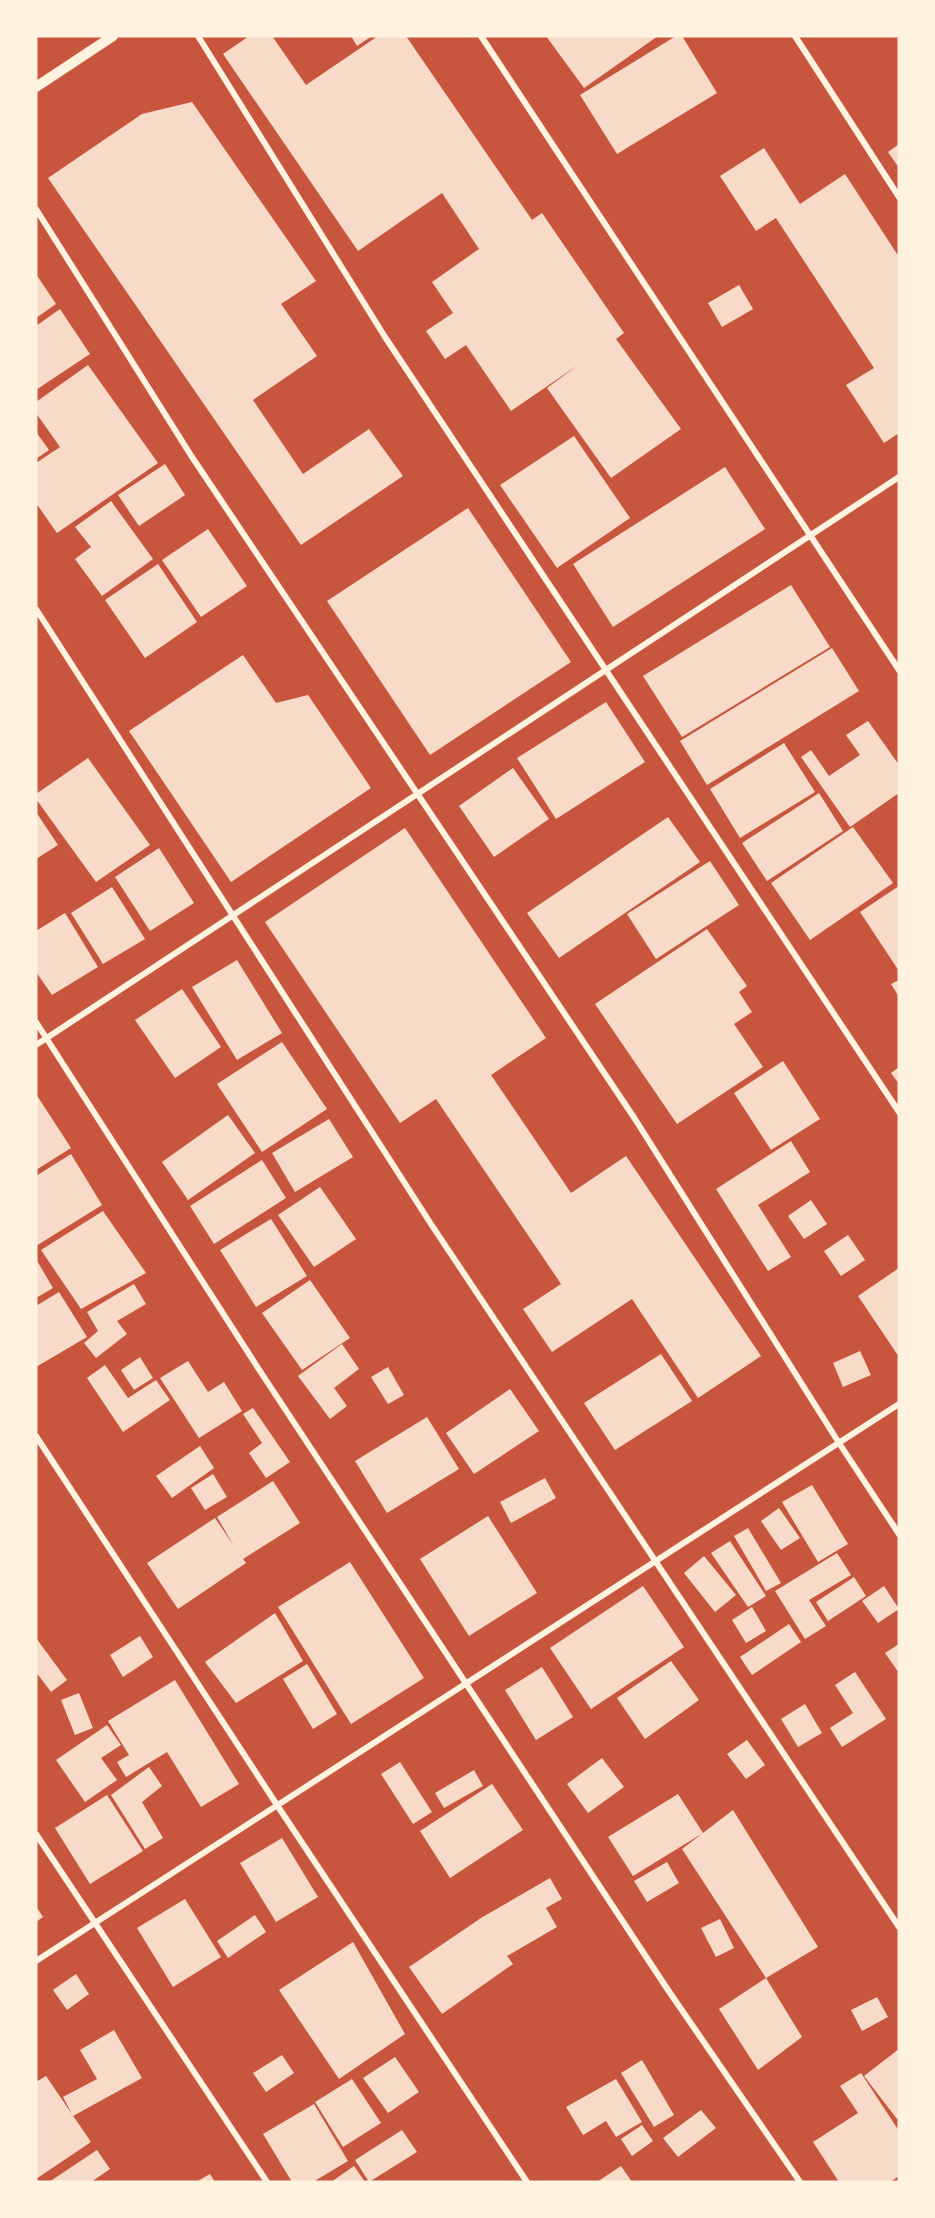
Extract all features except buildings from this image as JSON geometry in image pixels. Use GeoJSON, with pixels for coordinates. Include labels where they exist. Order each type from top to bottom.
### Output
{"type":"FeatureCollection","features":[{"type":"Feature","properties":{"kind":"street"},"geometry":{"type":"LineString","coordinates":[[36,87],[113,36]]}},
{"type":"Feature","properties":{"kind":"street"},"geometry":{"type":"LineString","coordinates":[[198,36],[385,337],[899,1112]]}},
{"type":"Feature","properties":{"kind":"street"},"geometry":{"type":"LineString","coordinates":[[481,36],[899,670]]}},
{"type":"Feature","properties":{"kind":"street"},"geometry":{"type":"LineString","coordinates":[[795,36],[899,197]]}},
{"type":"Feature","properties":{"kind":"street"},"geometry":{"type":"LineString","coordinates":[[36,209],[192,457],[635,1119],[899,1534]]}},
{"type":"Feature","properties":{"kind":"street"},"geometry":{"type":"LineString","coordinates":[[36,1045],[899,477]]}},
{"type":"Feature","properties":{"kind":"street"},"geometry":{"type":"LineString","coordinates":[[36,609],[431,1224],[899,1927]]}},
{"type":"Feature","properties":{"kind":"street"},"geometry":{"type":"LineString","coordinates":[[36,1022],[258,1368],[668,1990],[800,2182]]}},
{"type":"Feature","properties":{"kind":"street"},"geometry":{"type":"LineString","coordinates":[[36,1962],[899,1404]]}},
{"type":"Feature","properties":{"kind":"street"},"geometry":{"type":"LineString","coordinates":[[36,1436],[527,2182]]}},
{"type":"Feature","properties":{"kind":"street"},"geometry":{"type":"LineString","coordinates":[[36,1834],[267,2182]]}}]}
